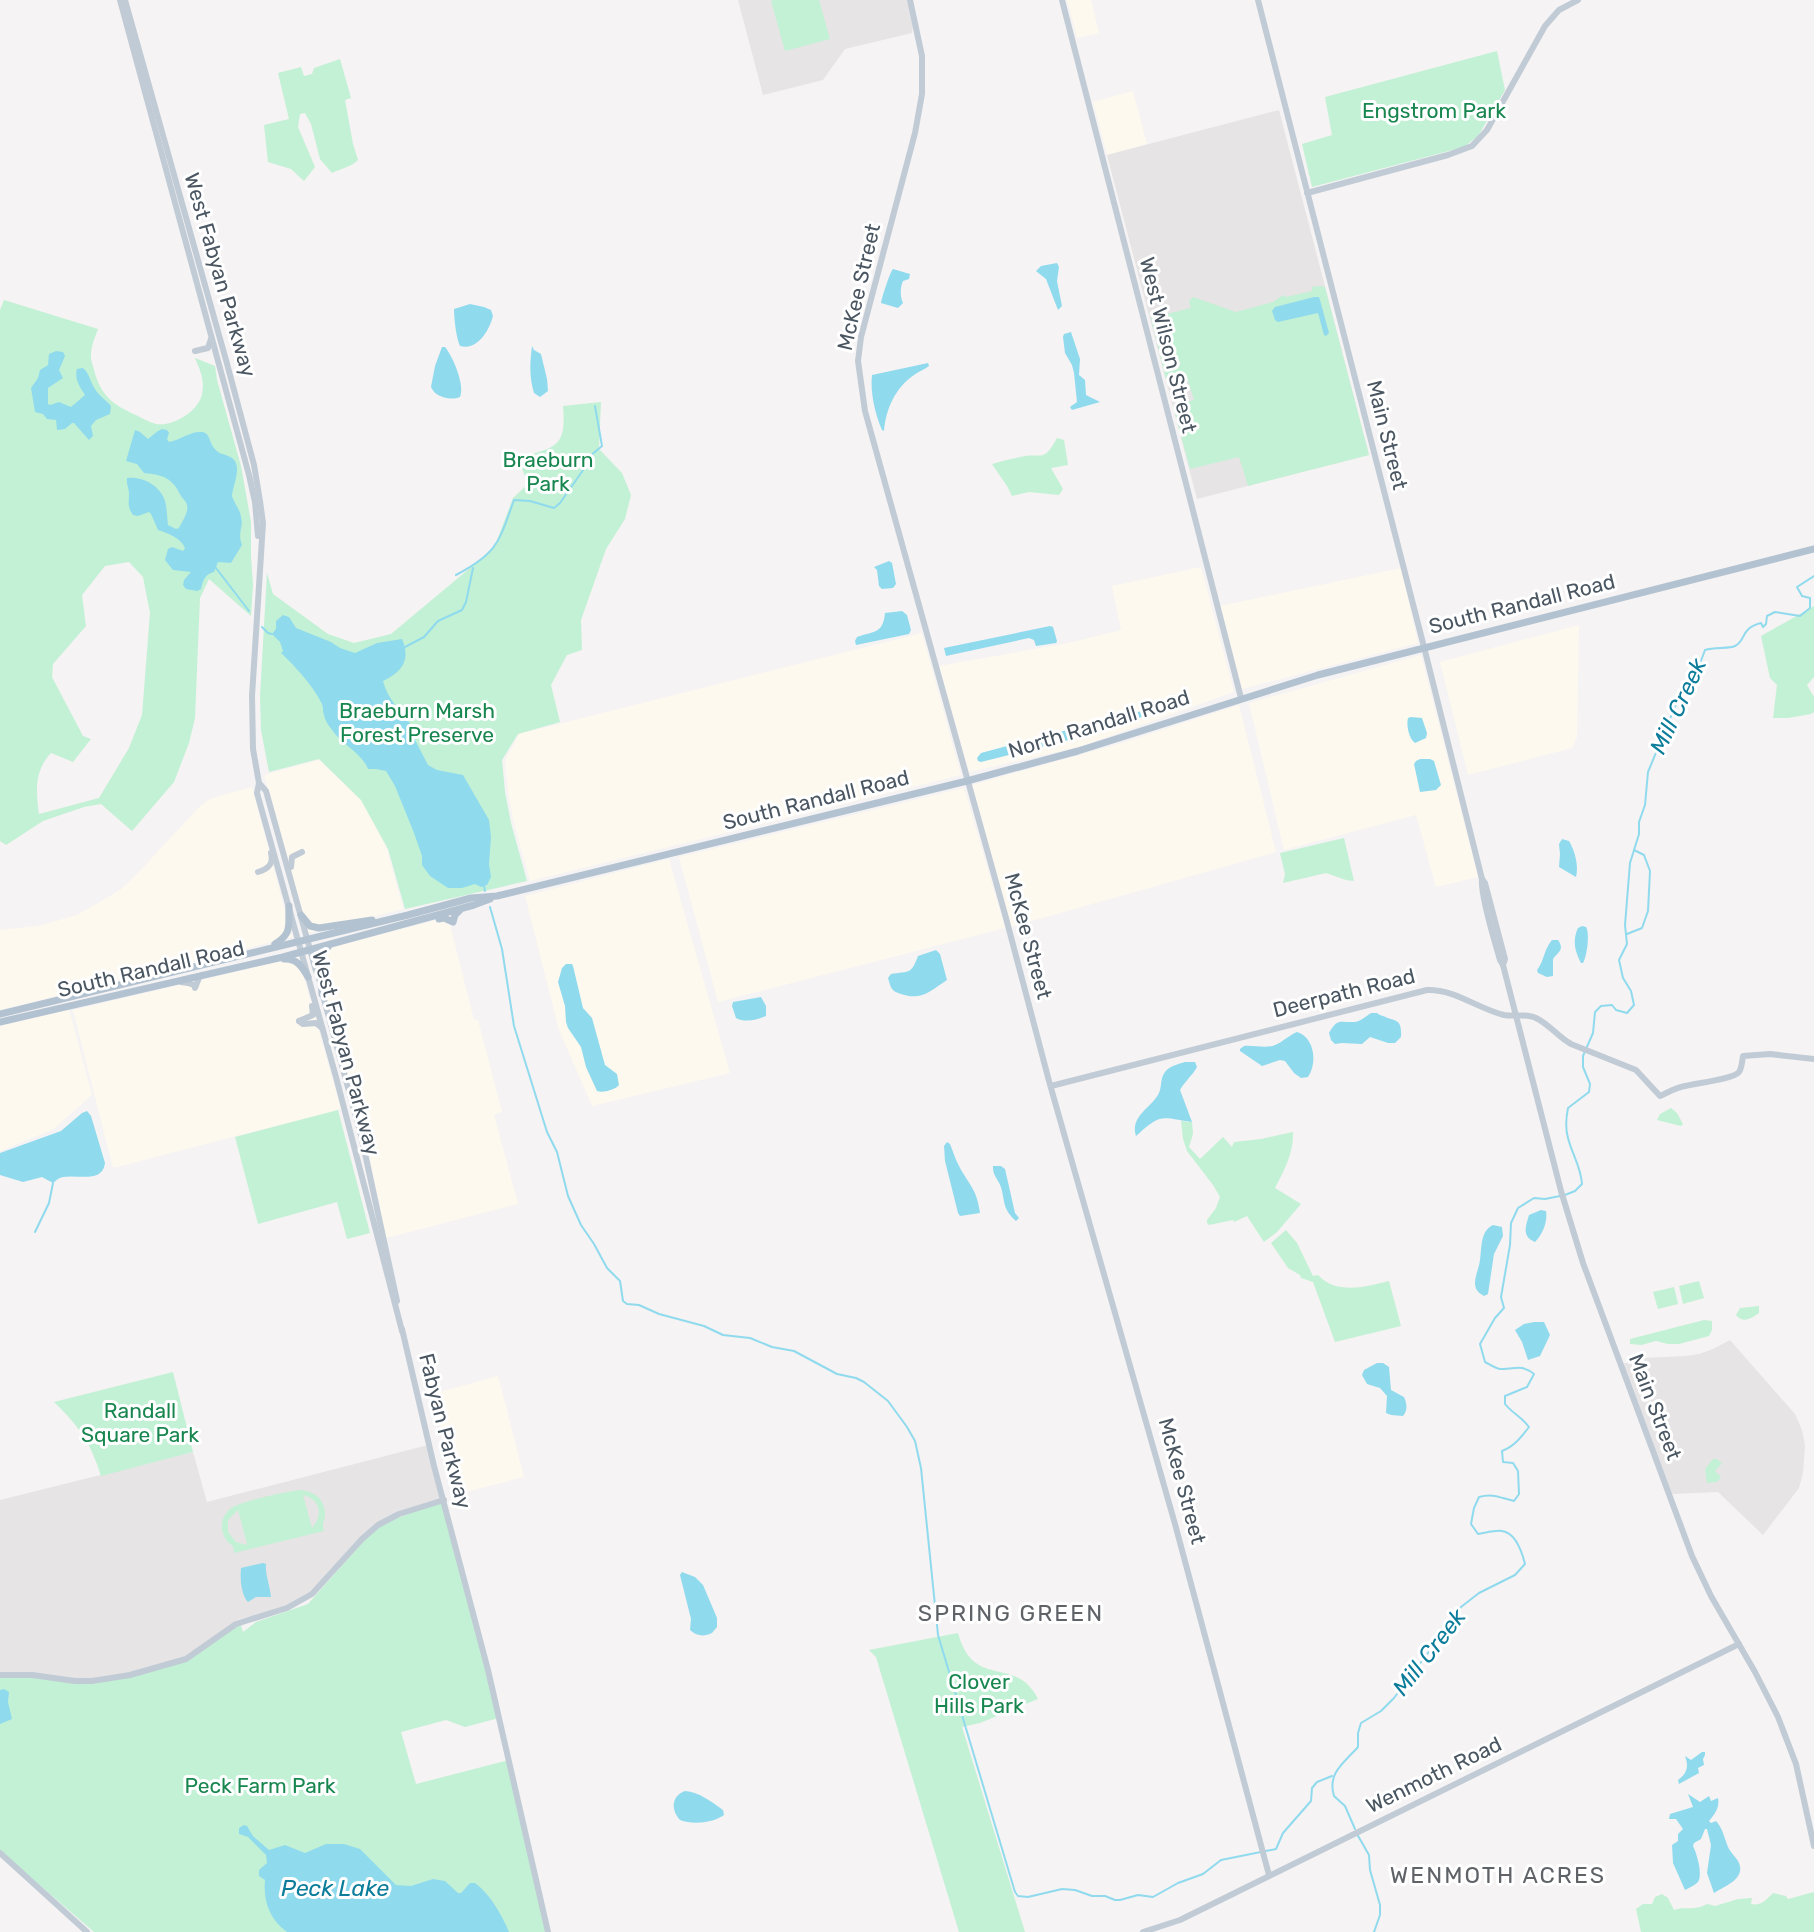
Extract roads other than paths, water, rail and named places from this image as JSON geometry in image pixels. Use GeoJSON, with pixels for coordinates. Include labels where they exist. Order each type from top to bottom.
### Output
{"type":"FeatureCollection","features":[{"type":"Feature","properties":{"kind":"main road","name":"West Fabyan Parkway"},"geometry":{"type":"LineString","coordinates":[[122,0],[249,475],[255,502],[261,562]]}},
{"type":"Feature","properties":{"kind":"main road","name":"West Fabyan Parkway"},"geometry":{"type":"LineString","coordinates":[[122,0],[254,465],[262,523],[252,696],[253,749],[259,783],[257,793],[402,1331]]}},
{"type":"Feature","properties":{"kind":"main road","name":"McKee Street"},"geometry":{"type":"LineString","coordinates":[[910,0],[922,56],[922,93],[913,142],[861,337],[858,361],[868,423],[1051,1086],[1152,1438],[1269,1875]]}},
{"type":"Feature","properties":{"kind":"main road","name":"West Wilson Street"},"geometry":{"type":"LineString","coordinates":[[1062,0],[1241,698]]}},
{"type":"Feature","properties":{"kind":"main road","name":"Main Street"},"geometry":{"type":"LineString","coordinates":[[1258,0],[1424,647],[1482,879],[1484,899],[1565,1205],[1585,1270],[1692,1556],[1711,1596],[1767,1694],[1796,1764],[1814,1846]]}},
{"type":"Feature","properties":{"kind":"main road"},"geometry":{"type":"LineString","coordinates":[[1307,193],[1472,146],[1487,130],[1545,26],[1559,10],[1578,0]]}},
{"type":"Feature","properties":{"kind":"main road"},"geometry":{"type":"LineString","coordinates":[[195,351],[208,348],[211,338]]}},
{"type":"Feature","properties":{"kind":"main road","name":"South Randall Road"},"geometry":{"type":"LineString","coordinates":[[1241,698],[1424,647],[1814,549]]}},
{"type":"Feature","properties":{"kind":"main road","name":"North Randall Road"},"geometry":{"type":"LineString","coordinates":[[967,781],[1078,751],[1241,698]]}},
{"type":"Feature","properties":{"kind":"main road","name":"South Randall Road"},"geometry":{"type":"LineString","coordinates":[[497,895],[967,781]]}},
{"type":"Feature","properties":{"kind":"main road","name":"West Fabyan Parkway"},"geometry":{"type":"LineString","coordinates":[[259,783],[266,791],[307,938]]}},
{"type":"Feature","properties":{"kind":"main road"},"geometry":{"type":"LineString","coordinates":[[258,872],[268,867],[273,859],[262,810]]}},
{"type":"Feature","properties":{"kind":"main road"},"geometry":{"type":"LineString","coordinates":[[302,852],[294,855],[290,862],[300,911],[310,926],[319,928],[362,920],[387,920]]}},
{"type":"Feature","properties":{"kind":"main road"},"geometry":{"type":"LineString","coordinates":[[310,950],[441,918],[453,922],[460,909],[497,895]]}},
{"type":"Feature","properties":{"kind":"main road"},"geometry":{"type":"LineString","coordinates":[[307,938],[471,898],[497,895]]}},
{"type":"Feature","properties":{"kind":"main road"},"geometry":{"type":"LineString","coordinates":[[269,948],[287,935],[290,925],[289,906]]}},
{"type":"Feature","properties":{"kind":"main road","name":"South Randall Road"},"geometry":{"type":"LineString","coordinates":[[0,1014],[307,938]]}},
{"type":"Feature","properties":{"kind":"main road","name":"Fabyan Parkway"},"geometry":{"type":"LineString","coordinates":[[307,938],[364,1146],[402,1331],[488,1670],[548,1932]]}},
{"type":"Feature","properties":{"kind":"main road"},"geometry":{"type":"LineString","coordinates":[[322,994],[318,958],[333,944]]}},
{"type":"Feature","properties":{"kind":"main road","name":"South Randall Road"},"geometry":{"type":"LineString","coordinates":[[0,1022],[310,950]]}},
{"type":"Feature","properties":{"kind":"main road"},"geometry":{"type":"LineString","coordinates":[[256,962],[292,959],[300,965],[307,977],[314,1013],[299,1021],[303,1024],[316,1023],[322,1028]]}},
{"type":"Feature","properties":{"kind":"main road"},"geometry":{"type":"LineString","coordinates":[[145,987],[157,988],[188,982],[195,988],[199,978],[207,973]]}},
{"type":"Feature","properties":{"kind":"main road","name":"Deerpath Road"},"geometry":{"type":"LineString","coordinates":[[1051,1086],[1437,989],[1502,1014],[1526,1015],[1538,1019],[1563,1040],[1636,1070],[1661,1096],[1680,1087],[1734,1077],[1739,1072],[1743,1056],[1779,1055],[1814,1059]]}},
{"type":"Feature","properties":{"kind":"main road"},"geometry":{"type":"LineString","coordinates":[[0,1675],[92,1681],[130,1675],[186,1659],[236,1624],[303,1601],[320,1587],[369,1532],[388,1519],[444,1500]]}},
{"type":"Feature","properties":{"kind":"main road","name":"Wenmoth Road"},"geometry":{"type":"LineString","coordinates":[[1143,1932],[1180,1920],[1739,1644]]}},
{"type":"Feature","properties":{"kind":"main road"},"geometry":{"type":"LineString","coordinates":[[0,1853],[87,1932]]}},
{"type":"Feature","properties":{"kind":"water"},"geometry":{"type":"Polygon","coordinates":[[[1057,263],[1062,306],[1058,310],[1046,279],[1036,271],[1041,266],[1057,263]]]}},
{"type":"Feature","properties":{"kind":"water"},"geometry":{"type":"Polygon","coordinates":[[[893,269],[910,274],[909,279],[902,283],[903,303],[898,308],[881,303],[893,269]]]}},
{"type":"Feature","properties":{"kind":"water"},"geometry":{"type":"Polygon","coordinates":[[[1319,297],[1320,300],[1329,333],[1326,336],[1318,313],[1278,322],[1275,320],[1272,311],[1275,307],[1319,297]]]}},
{"type":"Feature","properties":{"kind":"water"},"geometry":{"type":"Polygon","coordinates":[[[470,304],[491,310],[493,316],[489,328],[477,343],[466,347],[460,346],[454,309],[470,304]]]}},
{"type":"Feature","properties":{"kind":"water"},"geometry":{"type":"Polygon","coordinates":[[[1071,332],[1080,359],[1079,375],[1085,380],[1086,395],[1100,402],[1072,410],[1070,407],[1077,402],[1074,373],[1065,353],[1063,337],[1071,332]]]}},
{"type":"Feature","properties":{"kind":"water"},"geometry":{"type":"Polygon","coordinates":[[[532,346],[541,354],[547,379],[548,391],[540,397],[534,393],[531,381],[532,346]]]}},
{"type":"Feature","properties":{"kind":"water"},"geometry":{"type":"Polygon","coordinates":[[[442,347],[445,347],[457,371],[461,386],[460,397],[443,397],[431,387],[442,347]]]}},
{"type":"Feature","properties":{"kind":"water"},"geometry":{"type":"Polygon","coordinates":[[[63,352],[65,356],[59,370],[63,378],[48,388],[48,404],[59,402],[71,407],[85,395],[76,376],[77,369],[83,368],[93,386],[111,406],[110,414],[96,420],[91,426],[93,436],[89,440],[74,423],[65,429],[57,430],[56,420],[47,419],[43,414],[35,412],[31,388],[40,370],[48,365],[49,354],[63,352]]]}},
{"type":"Feature","properties":{"kind":"water"},"geometry":{"type":"Polygon","coordinates":[[[928,363],[929,366],[907,380],[897,393],[889,407],[884,431],[882,430],[874,403],[872,375],[928,363]]]}},
{"type":"Feature","properties":{"kind":"water"},"geometry":{"type":"Polygon","coordinates":[[[162,429],[169,433],[169,442],[204,432],[216,450],[236,463],[237,474],[232,496],[240,514],[242,545],[231,563],[218,562],[214,572],[206,576],[201,589],[197,591],[186,589],[183,585],[191,572],[173,570],[165,560],[168,549],[172,547],[183,551],[185,548],[181,541],[158,530],[149,512],[133,515],[129,507],[127,478],[133,478],[150,483],[163,495],[168,525],[179,528],[186,514],[186,503],[170,481],[162,476],[144,473],[137,464],[126,461],[135,430],[148,439],[162,429]]]}},
{"type":"Feature","properties":{"kind":"water"},"geometry":{"type":"Polygon","coordinates":[[[889,561],[892,563],[896,584],[893,588],[882,589],[874,567],[889,561]]]}},
{"type":"Feature","properties":{"kind":"water"},"geometry":{"type":"Polygon","coordinates":[[[902,611],[907,615],[911,630],[909,634],[856,645],[857,637],[880,628],[885,613],[902,611]]]}},
{"type":"Feature","properties":{"kind":"water"},"geometry":{"type":"Polygon","coordinates":[[[283,615],[289,617],[296,628],[355,653],[377,643],[402,639],[405,659],[395,674],[383,681],[385,688],[412,726],[412,734],[428,765],[437,770],[463,775],[489,820],[491,877],[487,885],[448,888],[430,876],[422,865],[422,856],[414,833],[386,771],[368,769],[362,759],[335,734],[314,691],[281,653],[283,651],[280,642],[272,634],[276,629],[276,621],[283,615]]]}},
{"type":"Feature","properties":{"kind":"water"},"geometry":{"type":"Polygon","coordinates":[[[1053,627],[1056,643],[1036,646],[1034,640],[1029,638],[946,656],[944,648],[1053,627]]]}},
{"type":"Feature","properties":{"kind":"water"},"geometry":{"type":"Polygon","coordinates":[[[1176,703],[1176,706],[1077,738],[981,762],[977,758],[981,753],[1176,703]]]}},
{"type":"Feature","properties":{"kind":"water"},"geometry":{"type":"Polygon","coordinates":[[[1408,718],[1422,718],[1427,733],[1426,738],[1415,743],[1408,728],[1408,718]]]}},
{"type":"Feature","properties":{"kind":"water"},"geometry":{"type":"Polygon","coordinates":[[[1420,759],[1434,761],[1441,785],[1436,790],[1420,792],[1414,764],[1420,759]]]}},
{"type":"Feature","properties":{"kind":"water"},"geometry":{"type":"Polygon","coordinates":[[[1562,839],[1569,841],[1573,849],[1577,863],[1576,877],[1559,867],[1559,844],[1562,839]]]}},
{"type":"Feature","properties":{"kind":"water"},"geometry":{"type":"Polygon","coordinates":[[[1582,926],[1586,927],[1588,939],[1586,955],[1581,963],[1575,941],[1576,932],[1582,926]]]}},
{"type":"Feature","properties":{"kind":"water"},"geometry":{"type":"Polygon","coordinates":[[[1552,940],[1558,940],[1561,949],[1553,959],[1553,976],[1547,977],[1537,970],[1552,940]]]}},
{"type":"Feature","properties":{"kind":"water"},"geometry":{"type":"Polygon","coordinates":[[[936,950],[940,954],[947,980],[920,996],[908,996],[893,990],[888,978],[891,974],[909,971],[918,956],[936,950]]]}},
{"type":"Feature","properties":{"kind":"water"},"geometry":{"type":"Polygon","coordinates":[[[566,964],[573,966],[583,1008],[592,1018],[605,1065],[617,1074],[619,1085],[612,1090],[597,1091],[586,1067],[581,1047],[568,1028],[558,982],[566,964]]]}},
{"type":"Feature","properties":{"kind":"water"},"geometry":{"type":"Polygon","coordinates":[[[761,997],[766,1006],[766,1016],[751,1020],[736,1018],[733,1002],[761,997]]]}},
{"type":"Feature","properties":{"kind":"water"},"geometry":{"type":"Polygon","coordinates":[[[1371,1013],[1395,1020],[1399,1024],[1401,1037],[1395,1043],[1370,1037],[1362,1044],[1335,1044],[1331,1040],[1329,1033],[1337,1023],[1357,1021],[1371,1013]]]}},
{"type":"Feature","properties":{"kind":"water"},"geometry":{"type":"Polygon","coordinates":[[[1297,1032],[1307,1039],[1313,1051],[1313,1064],[1308,1077],[1301,1078],[1285,1061],[1262,1066],[1240,1051],[1244,1046],[1275,1045],[1297,1032]]]}},
{"type":"Feature","properties":{"kind":"water"},"geometry":{"type":"Polygon","coordinates":[[[1185,1062],[1195,1062],[1197,1067],[1180,1090],[1192,1122],[1162,1118],[1151,1123],[1136,1136],[1136,1123],[1159,1093],[1165,1072],[1185,1062]]]}},
{"type":"Feature","properties":{"kind":"water"},"geometry":{"type":"Polygon","coordinates":[[[87,1111],[91,1116],[105,1163],[99,1174],[63,1177],[53,1183],[42,1177],[23,1182],[0,1175],[0,1153],[61,1131],[87,1111]]]}},
{"type":"Feature","properties":{"kind":"water"},"geometry":{"type":"Polygon","coordinates":[[[947,1142],[975,1193],[980,1213],[960,1216],[958,1213],[945,1161],[944,1146],[947,1142]]]}},
{"type":"Feature","properties":{"kind":"water"},"geometry":{"type":"Polygon","coordinates":[[[993,1166],[1005,1169],[1015,1213],[1019,1218],[1016,1221],[1006,1207],[993,1166]]]}},
{"type":"Feature","properties":{"kind":"water"},"geometry":{"type":"Polygon","coordinates":[[[1541,1210],[1546,1211],[1546,1220],[1535,1242],[1526,1234],[1526,1227],[1529,1215],[1541,1210]]]}},
{"type":"Feature","properties":{"kind":"water"},"geometry":{"type":"Polygon","coordinates":[[[1493,1225],[1502,1227],[1503,1236],[1494,1254],[1488,1294],[1484,1296],[1477,1289],[1475,1280],[1484,1236],[1493,1225]]]}},
{"type":"Feature","properties":{"kind":"water"},"geometry":{"type":"Polygon","coordinates":[[[1534,1322],[1544,1322],[1550,1335],[1540,1356],[1528,1360],[1515,1330],[1534,1322]]]}},
{"type":"Feature","properties":{"kind":"water"},"geometry":{"type":"Polygon","coordinates":[[[1377,1363],[1389,1367],[1391,1390],[1404,1397],[1406,1411],[1403,1416],[1386,1413],[1387,1396],[1380,1388],[1367,1384],[1362,1375],[1364,1370],[1377,1363]]]}},
{"type":"Feature","properties":{"kind":"water"},"geometry":{"type":"Polygon","coordinates":[[[266,1564],[271,1597],[256,1597],[248,1602],[242,1591],[241,1568],[266,1564]]]}},
{"type":"Feature","properties":{"kind":"water"},"geometry":{"type":"Polygon","coordinates":[[[682,1572],[695,1577],[703,1585],[717,1618],[717,1627],[712,1633],[700,1635],[690,1630],[691,1619],[680,1575],[682,1572]]]}},
{"type":"Feature","properties":{"kind":"water"},"geometry":{"type":"Polygon","coordinates":[[[0,1690],[9,1692],[12,1719],[0,1724],[0,1690]]]}},
{"type":"Feature","properties":{"kind":"water"},"geometry":{"type":"Polygon","coordinates":[[[1705,1752],[1704,1765],[1698,1768],[1699,1773],[1679,1784],[1678,1780],[1686,1770],[1685,1756],[1691,1760],[1705,1752]]]}},
{"type":"Feature","properties":{"kind":"water"},"geometry":{"type":"Polygon","coordinates":[[[685,1791],[710,1801],[723,1810],[724,1815],[703,1822],[680,1820],[674,1804],[677,1796],[685,1791]]]}},
{"type":"Feature","properties":{"kind":"water"},"geometry":{"type":"Polygon","coordinates":[[[1688,1794],[1700,1802],[1709,1796],[1711,1801],[1718,1798],[1715,1814],[1709,1821],[1716,1821],[1740,1867],[1734,1880],[1714,1893],[1707,1873],[1711,1845],[1707,1829],[1693,1846],[1700,1877],[1697,1883],[1685,1890],[1673,1863],[1672,1845],[1678,1841],[1678,1834],[1683,1829],[1676,1819],[1669,1819],[1670,1814],[1693,1807],[1688,1794]]]}},
{"type":"Feature","properties":{"kind":"water","name":"Peck Lake"},"geometry":{"type":"Polygon","coordinates":[[[244,1825],[269,1850],[285,1845],[305,1853],[326,1844],[344,1844],[360,1849],[396,1885],[411,1886],[433,1879],[445,1881],[461,1893],[470,1883],[475,1883],[495,1905],[509,1932],[287,1932],[276,1921],[266,1902],[265,1880],[259,1876],[259,1870],[267,1863],[266,1855],[248,1837],[239,1834],[239,1828],[244,1825]]]}},
{"type":"Feature","properties":{"kind":"waterway"},"geometry":{"type":"LineString","coordinates":[[456,575],[489,553],[505,526],[514,500],[530,501],[554,508],[560,503],[590,456],[602,446],[595,406]]}},
{"type":"Feature","properties":{"kind":"waterway"},"geometry":{"type":"LineString","coordinates":[[216,568],[249,611]]}},
{"type":"Feature","properties":{"kind":"waterway"},"geometry":{"type":"LineString","coordinates":[[405,647],[424,637],[438,621],[462,610],[473,568]]}},
{"type":"Feature","properties":{"kind":"waterway","name":"Mill Creek"},"geometry":{"type":"LineString","coordinates":[[1565,1195],[1582,1184],[1567,1134],[1566,1119],[1568,1108],[1589,1092],[1590,1084],[1583,1067],[1583,1056],[1593,1033],[1595,1012],[1601,1006],[1612,1005],[1616,1010],[1627,1013],[1634,1005],[1619,960],[1627,944],[1625,925],[1630,863],[1645,805],[1648,772],[1686,680],[1693,674],[1692,670],[1699,666],[1705,650],[1735,646],[1746,631],[1761,623],[1763,627],[1767,616],[1775,612],[1800,616],[1810,608],[1810,598],[1802,596],[1797,587],[1814,576]]}},
{"type":"Feature","properties":{"kind":"waterway"},"geometry":{"type":"LineString","coordinates":[[262,627],[272,634]]}},
{"type":"Feature","properties":{"kind":"waterway","name":"Mill Creek"},"geometry":{"type":"LineString","coordinates":[[1627,934],[1642,928],[1648,911],[1650,871],[1644,855],[1634,850]]}},
{"type":"Feature","properties":{"kind":"waterway"},"geometry":{"type":"LineString","coordinates":[[484,886],[485,891]]}},
{"type":"Feature","properties":{"kind":"waterway"},"geometry":{"type":"LineString","coordinates":[[490,907],[502,949],[514,1026],[547,1132],[557,1152],[568,1196],[581,1225],[607,1268],[620,1281],[623,1301],[704,1326],[723,1335],[750,1338],[772,1347],[794,1351],[837,1374],[856,1378],[888,1401],[915,1441],[921,1468],[938,1635],[1018,1896],[1028,1897],[1062,1889],[1115,1900],[1138,1895],[1153,1897],[1178,1883],[1203,1874],[1221,1860],[1276,1849],[1283,1833],[1311,1801],[1312,1788],[1317,1782],[1332,1776]]}},
{"type":"Feature","properties":{"kind":"waterway"},"geometry":{"type":"LineString","coordinates":[[35,1232],[49,1203],[53,1183]]}},
{"type":"Feature","properties":{"kind":"waterway","name":"Mill Creek"},"geometry":{"type":"LineString","coordinates":[[1355,1829],[1345,1806],[1334,1796],[1332,1788],[1338,1769],[1358,1747],[1361,1723],[1381,1711],[1394,1698],[1461,1607],[1479,1593],[1515,1575],[1525,1564],[1515,1539],[1507,1532],[1478,1534],[1471,1524],[1479,1497],[1493,1496],[1514,1501],[1519,1494],[1518,1471],[1513,1463],[1503,1462],[1502,1451],[1514,1444],[1529,1427],[1505,1404],[1505,1396],[1527,1387],[1534,1374],[1521,1368],[1501,1369],[1485,1362],[1480,1344],[1504,1308],[1501,1297],[1511,1223],[1518,1208],[1534,1198],[1560,1196]]}},
{"type":"Feature","properties":{"kind":"waterway","name":"Mill Creek"},"geometry":{"type":"LineString","coordinates":[[1357,1834],[1369,1855],[1370,1870],[1380,1905],[1380,1915],[1374,1932]]}},
{"type":"Feature","properties":{"kind":"district","name":"SPRING GREEN"},"geometry":{"type":"Point","coordinates":[1011,1613]}},
{"type":"Feature","properties":{"kind":"district","name":"WENMOTH ACRES"},"geometry":{"type":"Point","coordinates":[1498,1875]}},
{"type":"Feature","properties":{"kind":"park label","name":"Engstrom Park"},"geometry":{"type":"Point","coordinates":[1434,111]}},
{"type":"Feature","properties":{"kind":"park label","name":"Braeburn Park"},"geometry":{"type":"Point","coordinates":[548,472]}},
{"type":"Feature","properties":{"kind":"park label","name":"Braeburn Marsh Forest Preserve"},"geometry":{"type":"Point","coordinates":[417,723]}},
{"type":"Feature","properties":{"kind":"park label","name":"Randall Square Park"},"geometry":{"type":"Point","coordinates":[140,1423]}},
{"type":"Feature","properties":{"kind":"park label","name":"Clover Hills Park"},"geometry":{"type":"Point","coordinates":[979,1694]}},
{"type":"Feature","properties":{"kind":"park label","name":"Peck Farm Park"},"geometry":{"type":"Point","coordinates":[260,1786]}}]}
